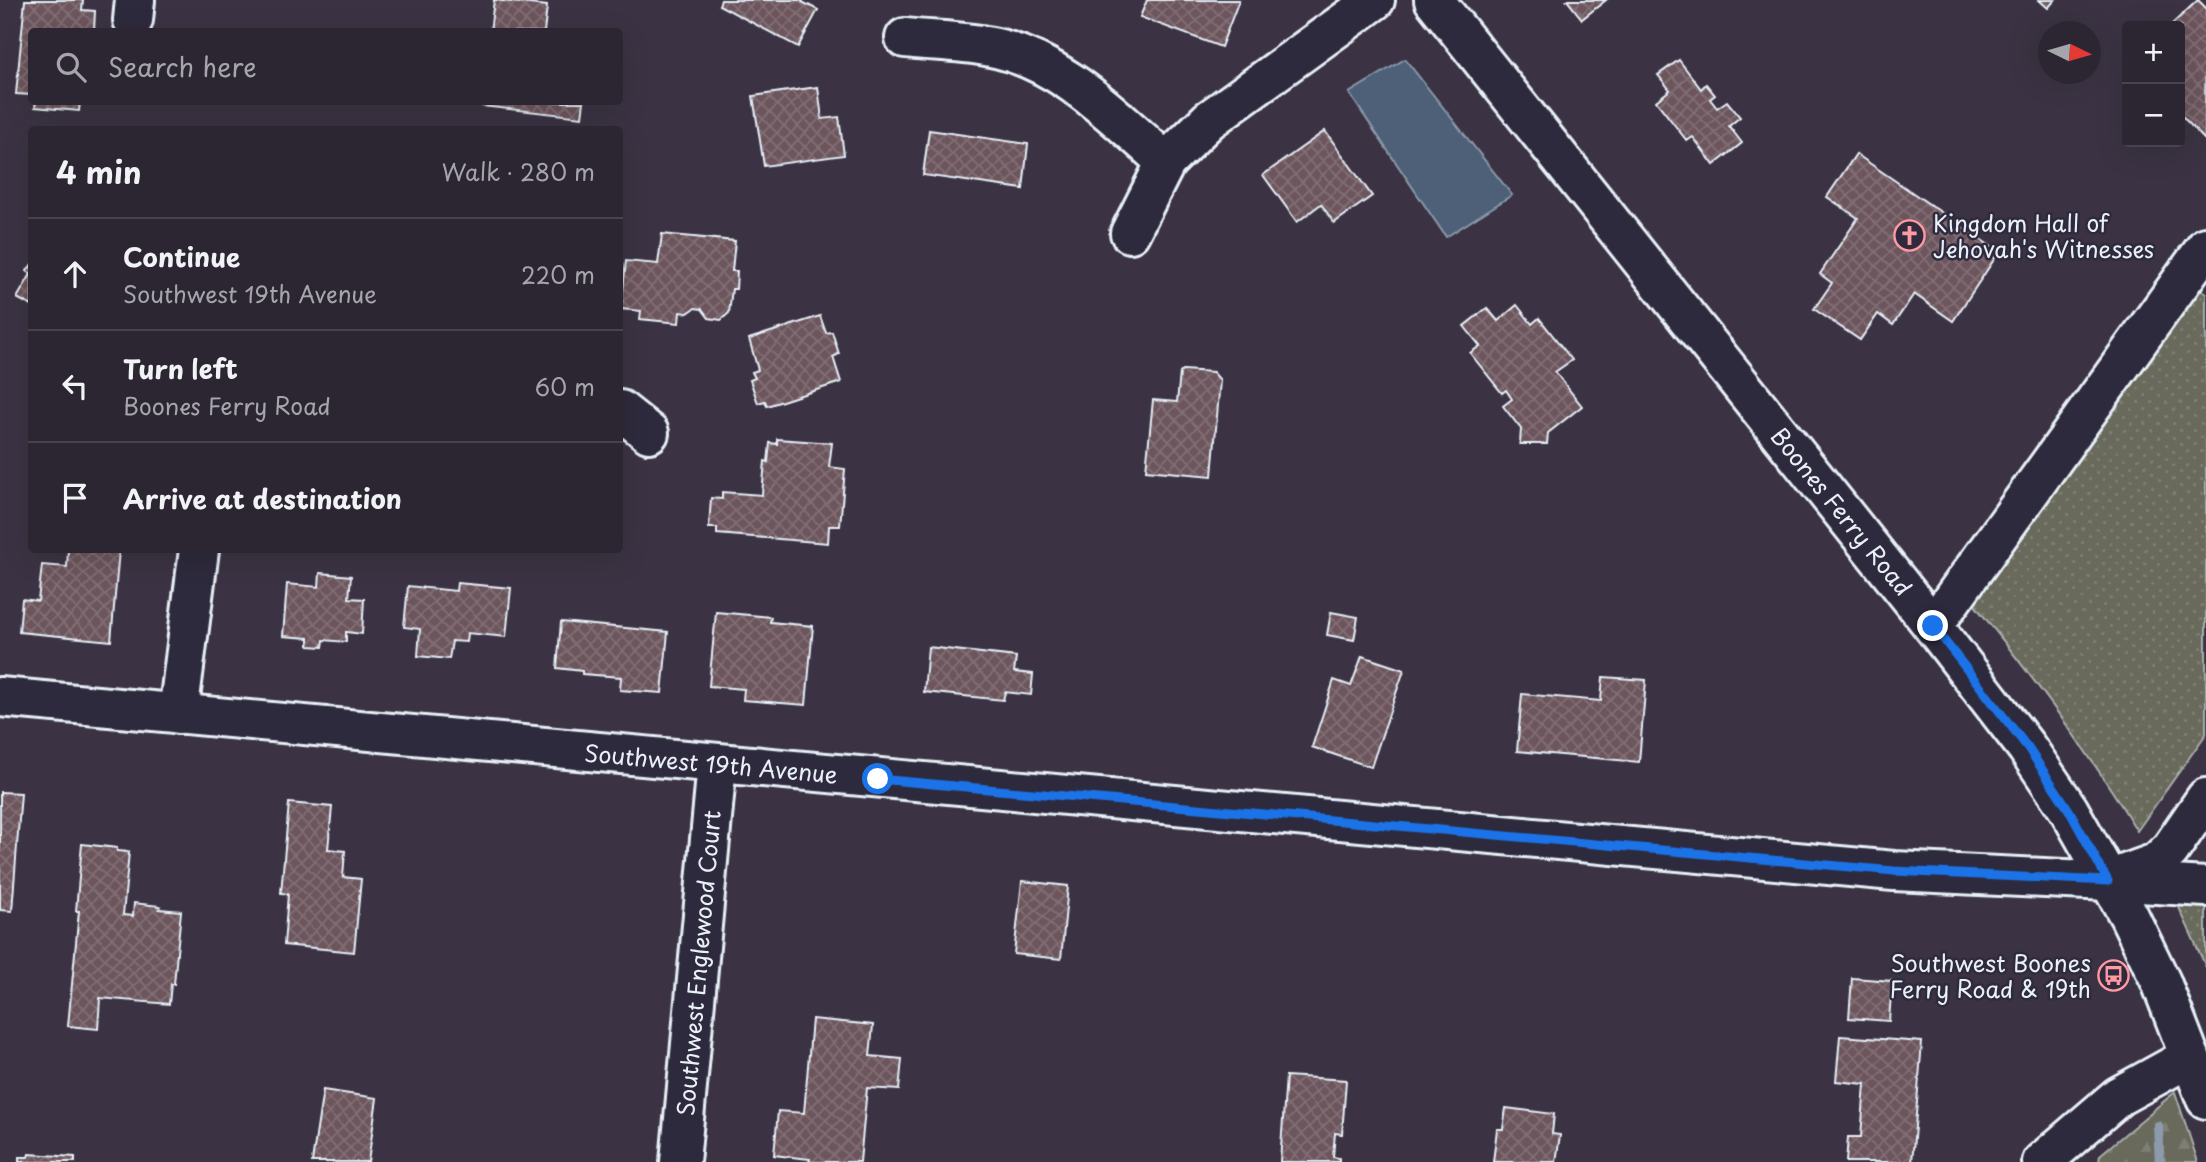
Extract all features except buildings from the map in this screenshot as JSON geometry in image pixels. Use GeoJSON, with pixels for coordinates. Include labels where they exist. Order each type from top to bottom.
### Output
{"type":"FeatureCollection","features":[{"type":"Feature","properties":{"kind":"street"},"geometry":{"type":"LineString","coordinates":[[1130,233],[1166,162],[1209,120],[1375,0]]}},
{"type":"Feature","properties":{"kind":"street","name":"Boones Ferry Road"},"geometry":{"type":"LineString","coordinates":[[1434,0],[2028,748],[2069,810],[2129,916],[2161,982],[2206,1099]]}},
{"type":"Feature","properties":{"kind":"street"},"geometry":{"type":"LineString","coordinates":[[905,38],[987,46],[1041,65],[1089,95],[1166,162]]}},
{"type":"Feature","properties":{"kind":"street"},"geometry":{"type":"LineString","coordinates":[[1933,626],[2206,247]]}},
{"type":"Feature","properties":{"kind":"street"},"geometry":{"type":"LineString","coordinates":[[178,714],[199,553]]}},
{"type":"Feature","properties":{"kind":"street","name":"Southwest 19th Avenue"},"geometry":{"type":"LineString","coordinates":[[0,697],[1894,871],[2206,887]]}},
{"type":"Feature","properties":{"kind":"street","name":"Southwest Englewood Court"},"geometry":{"type":"LineString","coordinates":[[680,1162],[716,764]]}},
{"type":"Feature","properties":{"kind":"street"},"geometry":{"type":"LineString","coordinates":[[2108,881],[2156,863],[2170,850],[2206,798]]}},
{"type":"Feature","properties":{"kind":"street"},"geometry":{"type":"LineString","coordinates":[[2042,1162],[2119,1096],[2190,1057]]}},
{"type":"Feature","properties":{"kind":"green space"},"geometry":{"type":"Polygon","coordinates":[[[2198,288],[2206,293],[2206,734],[2137,831],[2060,715],[1974,604],[2198,288]]]}},
{"type":"Feature","properties":{"kind":"green space"},"geometry":{"type":"Polygon","coordinates":[[[2176,901],[2206,904],[2206,967],[2176,901]]]}},
{"type":"Feature","properties":{"kind":"green space"},"geometry":{"type":"Polygon","coordinates":[[[2175,1092],[2198,1162],[2099,1162],[2100,1155],[2175,1092]]]}},
{"type":"Feature","properties":{"kind":"water"},"geometry":{"type":"Polygon","coordinates":[[[1405,59],[1512,195],[1446,237],[1349,93],[1405,59]]]}},
{"type":"Feature","properties":{"kind":"waterway"},"geometry":{"type":"LineString","coordinates":[[2158,1126],[2160,1162]]}},
{"type":"Feature","properties":{"kind":"place","name":"Kingdom Hall of Jehovah's Witnesses"},"geometry":{"type":"Point","coordinates":[1910,235]}},
{"type":"Feature","properties":{"kind":"place","name":"Southwest Boones Ferry Road & 19th"},"geometry":{"type":"Point","coordinates":[2114,975]}},
{"type":"Feature","properties":{"kind":"route"},"geometry":{"type":"LineString","coordinates":[[878,779],[1894,871],[2108,881],[2069,810],[2028,748],[1933,626]]}}]}
